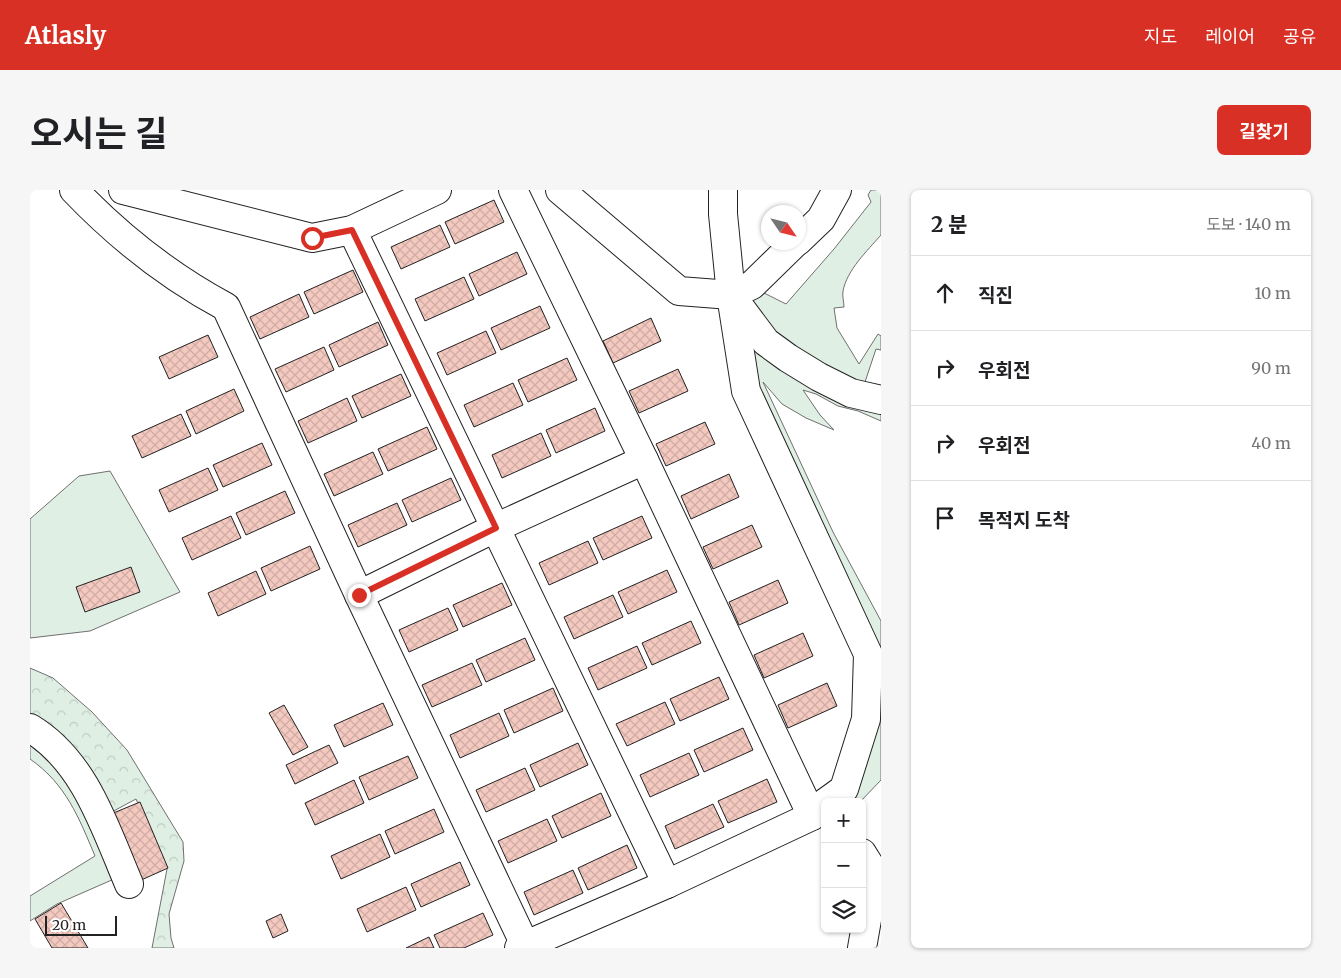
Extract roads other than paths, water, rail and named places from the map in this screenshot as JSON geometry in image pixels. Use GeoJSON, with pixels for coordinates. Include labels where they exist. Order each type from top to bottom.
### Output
{"type":"FeatureCollection","features":[{"type":"Feature","properties":{"kind":"street"},"geometry":{"type":"LineString","coordinates":[[74,190],[88,205],[148,257],[200,293],[226,307],[522,946],[667,884],[821,806]]}},
{"type":"Feature","properties":{"kind":"street"},"geometry":{"type":"LineString","coordinates":[[123,190],[312,238],[352,230],[437,190]]}},
{"type":"Feature","properties":{"kind":"street"},"geometry":{"type":"LineString","coordinates":[[513,190],[644,460],[822,798]]}},
{"type":"Feature","properties":{"kind":"street"},"geometry":{"type":"LineString","coordinates":[[560,190],[679,291],[731,295],[752,285],[789,250]]}},
{"type":"Feature","properties":{"kind":"street"},"geometry":{"type":"LineString","coordinates":[[723,190],[723,214],[731,295],[746,391],[868,654],[866,719],[844,789],[833,798]]}},
{"type":"Feature","properties":{"kind":"street"},"geometry":{"type":"LineString","coordinates":[[806,234],[821,219],[837,190]]}},
{"type":"Feature","properties":{"kind":"street"},"geometry":{"type":"LineString","coordinates":[[352,230],[667,884]]}},
{"type":"Feature","properties":{"kind":"street"},"geometry":{"type":"LineString","coordinates":[[731,295],[766,342],[788,358],[819,377],[851,393],[881,400]]}},
{"type":"Feature","properties":{"kind":"street"},"geometry":{"type":"LineString","coordinates":[[359,595],[496,528],[644,460]]}},
{"type":"Feature","properties":{"kind":"street"},"geometry":{"type":"LineString","coordinates":[[30,728],[52,744],[79,776],[90,793],[129,884]]}},
{"type":"Feature","properties":{"kind":"street"},"geometry":{"type":"LineString","coordinates":[[862,948],[875,874],[866,859]]}}]}
